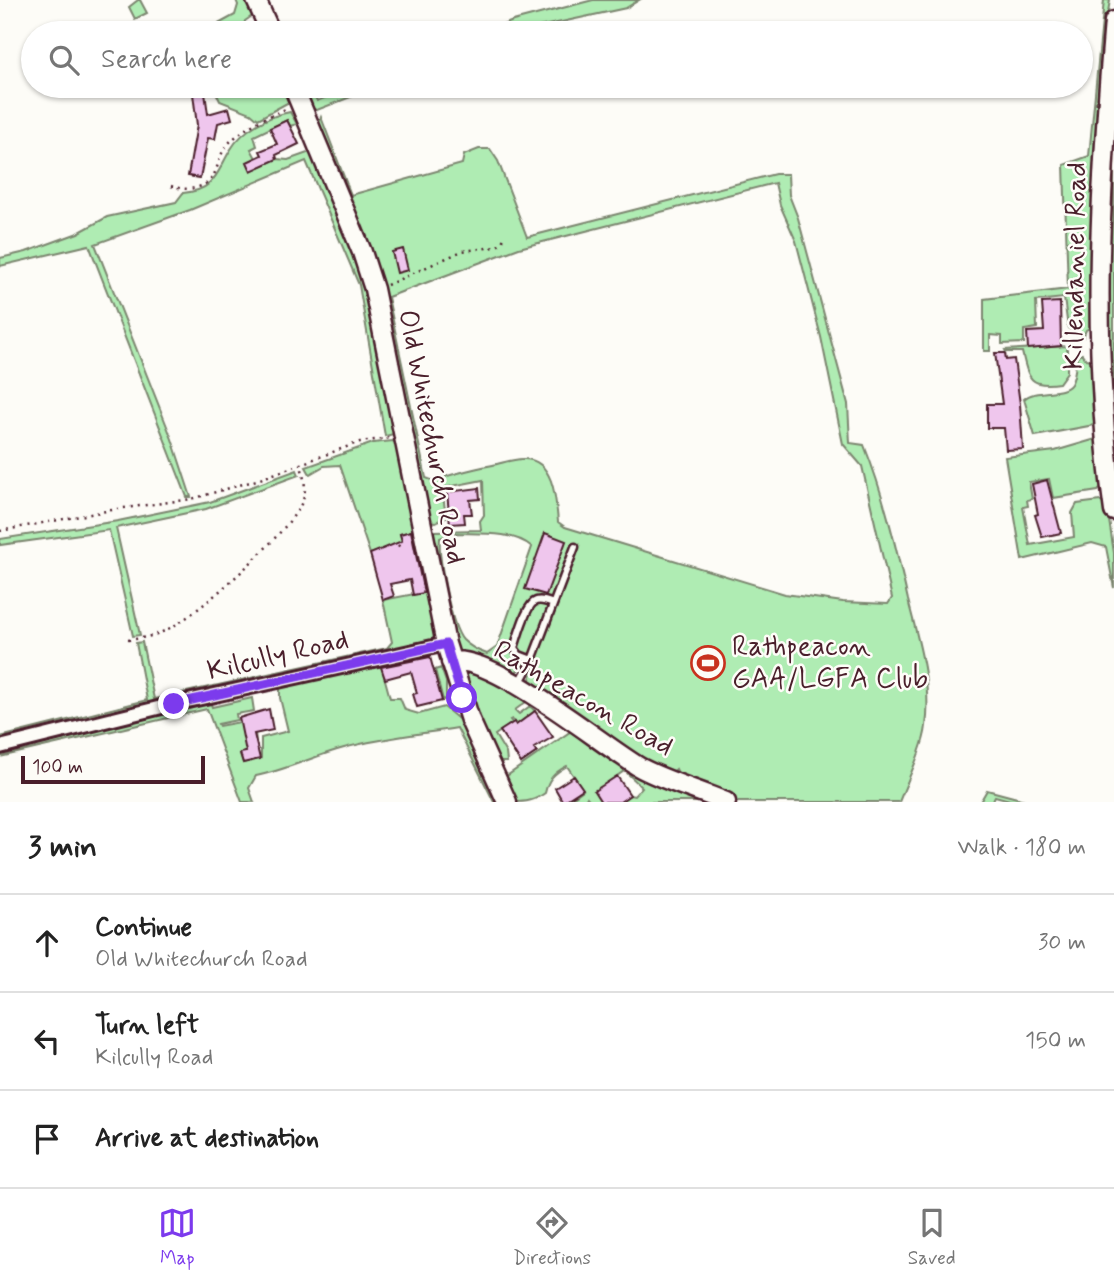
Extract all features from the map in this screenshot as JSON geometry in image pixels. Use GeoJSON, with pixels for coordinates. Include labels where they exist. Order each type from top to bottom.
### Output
{"type":"FeatureCollection","features":[{"type":"Feature","properties":{"kind":"street"},"geometry":{"type":"LineString","coordinates":[[256,0],[266,21]]}},
{"type":"Feature","properties":{"kind":"street","name":"Killendaniel Road"},"geometry":{"type":"LineString","coordinates":[[1114,21],[1101,185],[1098,297],[1100,384],[1114,511]]}},
{"type":"Feature","properties":{"kind":"street","name":"Old Whitechurch Road"},"geometry":{"type":"LineString","coordinates":[[298,98],[362,252],[374,289],[446,644],[470,720],[507,802]]}},
{"type":"Feature","properties":{"kind":"street","name":"Kilcully Road"},"geometry":{"type":"LineString","coordinates":[[0,747],[174,704],[446,644]]}},
{"type":"Feature","properties":{"kind":"street","name":"Rathpeacon Road"},"geometry":{"type":"LineString","coordinates":[[451,662],[458,660],[469,663],[517,686],[552,705],[644,769],[726,802]]}},
{"type":"Feature","properties":{"kind":"lane"},"geometry":{"type":"LineString","coordinates":[[517,686],[531,660],[575,547]]}},
{"type":"Feature","properties":{"kind":"lane"},"geometry":{"type":"LineString","coordinates":[[531,660],[519,655],[514,648],[529,606],[534,601],[541,600],[553,604]]}},
{"type":"Feature","properties":{"kind":"path"},"geometry":{"type":"LineString","coordinates":[[171,186],[180,189],[204,186],[212,179],[225,147],[244,129],[282,110]]}},
{"type":"Feature","properties":{"kind":"path"},"geometry":{"type":"LineString","coordinates":[[385,286],[462,251],[495,247],[502,243],[504,237]]}},
{"type":"Feature","properties":{"kind":"path"},"geometry":{"type":"LineString","coordinates":[[0,531],[117,509],[192,499],[260,479],[360,442],[392,438]]}},
{"type":"Feature","properties":{"kind":"path"},"geometry":{"type":"LineString","coordinates":[[128,640],[151,637],[171,628],[249,564],[290,519],[303,500],[305,485],[300,464]]}},
{"type":"Feature","properties":{"kind":"path"},"geometry":{"type":"LineString","coordinates":[[398,545],[402,550]]}},
{"type":"Feature","properties":{"kind":"green space"},"geometry":{"type":"Polygon","coordinates":[[[138,0],[147,13],[135,19],[129,7],[138,0]]]}},
{"type":"Feature","properties":{"kind":"green space"},"geometry":{"type":"Polygon","coordinates":[[[236,0],[249,0],[255,14],[245,21],[224,21],[235,15],[238,5],[236,0]]]}},
{"type":"Feature","properties":{"kind":"green space"},"geometry":{"type":"Polygon","coordinates":[[[593,0],[639,0],[626,8],[566,21],[513,21],[593,0]]]}},
{"type":"Feature","properties":{"kind":"green space"},"geometry":{"type":"Polygon","coordinates":[[[1104,0],[1110,0],[1106,24],[1091,327],[1083,337],[1068,328],[1064,298],[1036,301],[1037,328],[1024,330],[1024,343],[1002,344],[1002,336],[990,335],[990,351],[984,351],[984,299],[1068,289],[1064,165],[1089,156],[1104,0]]]}},
{"type":"Feature","properties":{"kind":"green space"},"geometry":{"type":"Polygon","coordinates":[[[1114,84],[1114,476],[1103,347],[1114,84]]]}},
{"type":"Feature","properties":{"kind":"green space"},"geometry":{"type":"Polygon","coordinates":[[[219,98],[290,98],[289,102],[258,119],[251,113],[220,101],[219,98]]]}},
{"type":"Feature","properties":{"kind":"green space"},"geometry":{"type":"Polygon","coordinates":[[[305,98],[316,98],[317,101],[324,98],[348,98],[317,110],[309,108],[305,98]]]}},
{"type":"Feature","properties":{"kind":"green space"},"geometry":{"type":"Polygon","coordinates":[[[290,112],[297,124],[290,126],[287,120],[254,136],[257,146],[251,149],[256,158],[248,162],[252,170],[277,159],[288,160],[313,151],[369,291],[395,431],[394,434],[385,436],[359,285],[306,161],[190,210],[95,244],[172,439],[191,497],[187,497],[89,245],[0,266],[0,258],[26,252],[78,233],[107,217],[176,202],[183,193],[202,188],[214,179],[242,135],[265,120],[290,112]]]}},
{"type":"Feature","properties":{"kind":"green space","name":"Rathpeacon GAA/LGFA Club"},"geometry":{"type":"Polygon","coordinates":[[[321,117],[351,195],[462,164],[464,155],[479,149],[490,149],[498,161],[527,237],[775,174],[788,174],[789,195],[798,218],[848,404],[850,443],[864,445],[878,483],[923,662],[927,694],[925,734],[899,802],[736,802],[681,779],[676,769],[672,773],[654,771],[528,686],[533,669],[523,665],[512,676],[460,652],[453,645],[431,533],[481,530],[480,521],[484,515],[483,480],[442,488],[446,517],[436,522],[428,521],[413,456],[318,125],[321,117]],[[775,183],[519,248],[388,297],[426,478],[434,481],[517,459],[535,461],[548,474],[558,522],[565,527],[785,594],[843,602],[888,604],[892,598],[862,466],[843,444],[821,337],[796,241],[780,205],[775,183]],[[453,533],[440,538],[443,575],[450,607],[463,640],[474,649],[487,654],[497,647],[532,547],[505,535],[453,533]]]}},
{"type":"Feature","properties":{"kind":"green space"},"geometry":{"type":"Polygon","coordinates":[[[1067,346],[1067,372],[1059,383],[1049,384],[1041,384],[1031,379],[1022,352],[1005,350],[1067,346]]]}},
{"type":"Feature","properties":{"kind":"green space"},"geometry":{"type":"Polygon","coordinates":[[[1082,354],[1086,359],[1093,360],[1094,425],[1035,436],[1024,399],[1035,394],[1067,388],[1073,378],[1077,356],[1082,354]]]}},
{"type":"Feature","properties":{"kind":"green space"},"geometry":{"type":"Polygon","coordinates":[[[1099,431],[1102,486],[1098,491],[1053,498],[1049,479],[1029,482],[1032,499],[1027,500],[1028,506],[1023,507],[1030,545],[1074,537],[1072,513],[1077,504],[1100,501],[1107,507],[1114,553],[1114,588],[1106,547],[1092,543],[1022,560],[1005,457],[1055,451],[1096,439],[1095,432],[1099,431]]]}},
{"type":"Feature","properties":{"kind":"green space"},"geometry":{"type":"Polygon","coordinates":[[[393,441],[399,447],[418,538],[414,540],[411,531],[400,534],[403,543],[370,554],[340,465],[324,466],[310,474],[306,467],[373,443],[393,441]]]}},
{"type":"Feature","properties":{"kind":"green space"},"geometry":{"type":"Polygon","coordinates":[[[297,470],[299,475],[206,509],[116,528],[140,635],[133,636],[109,530],[0,545],[0,539],[118,521],[210,502],[297,470]]]}},
{"type":"Feature","properties":{"kind":"green space"},"geometry":{"type":"Polygon","coordinates":[[[420,548],[435,623],[435,636],[427,644],[0,743],[0,737],[147,700],[136,643],[142,642],[154,699],[387,648],[392,642],[383,600],[425,592],[417,549],[420,548]]]}},
{"type":"Feature","properties":{"kind":"green space"},"geometry":{"type":"Polygon","coordinates":[[[381,665],[390,698],[400,698],[405,710],[419,714],[444,707],[462,722],[500,802],[494,802],[457,728],[358,745],[256,776],[249,788],[254,802],[242,802],[207,709],[0,757],[0,752],[161,711],[210,702],[212,707],[252,698],[254,711],[236,714],[237,720],[218,724],[240,722],[255,733],[256,741],[250,751],[240,754],[243,763],[261,758],[261,738],[288,731],[280,698],[280,686],[381,665]]]}},
{"type":"Feature","properties":{"kind":"green space"},"geometry":{"type":"Polygon","coordinates":[[[441,668],[446,682],[446,699],[443,700],[435,670],[441,668]]]}},
{"type":"Feature","properties":{"kind":"green space"},"geometry":{"type":"Polygon","coordinates":[[[469,668],[530,699],[515,710],[519,714],[530,706],[535,711],[526,740],[512,719],[512,723],[495,735],[506,753],[507,762],[498,765],[485,741],[462,672],[469,668]]]}},
{"type":"Feature","properties":{"kind":"green space"},"geometry":{"type":"Polygon","coordinates":[[[574,729],[622,763],[624,771],[604,785],[601,802],[591,802],[587,797],[588,802],[567,802],[583,790],[567,766],[552,777],[541,796],[513,802],[503,773],[508,775],[574,729]]]}},
{"type":"Feature","properties":{"kind":"green space"},"geometry":{"type":"Polygon","coordinates":[[[635,773],[698,799],[698,802],[623,802],[622,800],[630,795],[634,796],[642,787],[628,774],[635,773]]]}},
{"type":"Feature","properties":{"kind":"green space"},"geometry":{"type":"Polygon","coordinates":[[[987,790],[1032,802],[1017,802],[995,796],[992,802],[980,802],[987,790]]]}},
{"type":"Feature","properties":{"kind":"building"},"geometry":{"type":"Polygon","coordinates":[[[194,98],[206,98],[208,114],[229,108],[232,119],[218,123],[215,139],[208,138],[200,178],[188,176],[197,125],[194,98]]]}},
{"type":"Feature","properties":{"kind":"building"},"geometry":{"type":"Polygon","coordinates":[[[287,120],[299,144],[276,155],[277,159],[251,171],[247,162],[262,155],[260,151],[277,144],[270,128],[287,120]]]}},
{"type":"Feature","properties":{"kind":"building"},"geometry":{"type":"Polygon","coordinates":[[[403,249],[408,270],[397,273],[392,252],[403,249]]]}},
{"type":"Feature","properties":{"kind":"building"},"geometry":{"type":"Polygon","coordinates":[[[1060,302],[1061,346],[1028,349],[1027,332],[1044,331],[1042,303],[1060,302]]]}},
{"type":"Feature","properties":{"kind":"building"},"geometry":{"type":"Polygon","coordinates":[[[995,353],[1005,353],[1006,360],[1014,359],[1023,449],[1006,450],[1004,428],[987,428],[987,404],[1002,404],[995,353]]]}},
{"type":"Feature","properties":{"kind":"building"},"geometry":{"type":"Polygon","coordinates":[[[1047,480],[1061,533],[1042,537],[1035,515],[1038,514],[1032,484],[1047,480]]]}},
{"type":"Feature","properties":{"kind":"building"},"geometry":{"type":"Polygon","coordinates":[[[479,488],[480,499],[470,500],[472,514],[464,514],[465,523],[450,524],[447,492],[479,488]]]}},
{"type":"Feature","properties":{"kind":"building"},"geometry":{"type":"Polygon","coordinates":[[[411,531],[424,593],[413,595],[410,580],[390,584],[394,596],[383,600],[370,554],[402,541],[400,534],[411,531]]]}},
{"type":"Feature","properties":{"kind":"building"},"geometry":{"type":"Polygon","coordinates":[[[545,533],[566,541],[546,595],[525,589],[545,533]]]}},
{"type":"Feature","properties":{"kind":"building"},"geometry":{"type":"Polygon","coordinates":[[[430,657],[442,701],[417,707],[413,694],[417,693],[411,672],[385,679],[381,667],[430,657]]]}},
{"type":"Feature","properties":{"kind":"building"},"geometry":{"type":"Polygon","coordinates":[[[269,709],[273,730],[254,734],[260,759],[243,763],[240,753],[246,752],[239,718],[269,709]]]}},
{"type":"Feature","properties":{"kind":"building"},"geometry":{"type":"Polygon","coordinates":[[[535,711],[553,737],[534,748],[537,752],[521,763],[500,731],[514,722],[516,725],[535,711]]]}},
{"type":"Feature","properties":{"kind":"building"},"geometry":{"type":"Polygon","coordinates":[[[574,776],[583,789],[563,802],[555,788],[574,776]]]}},
{"type":"Feature","properties":{"kind":"building"},"geometry":{"type":"Polygon","coordinates":[[[617,776],[630,795],[620,802],[601,802],[594,791],[617,776]]]}},
{"type":"Feature","properties":{"kind":"place","name":"Rathpeacon GAA/LGFA Club"},"geometry":{"type":"Point","coordinates":[708,663]}},
{"type":"Feature","properties":{"kind":"route"},"geometry":{"type":"LineString","coordinates":[[174,704],[446,644],[462,698]]}}]}
